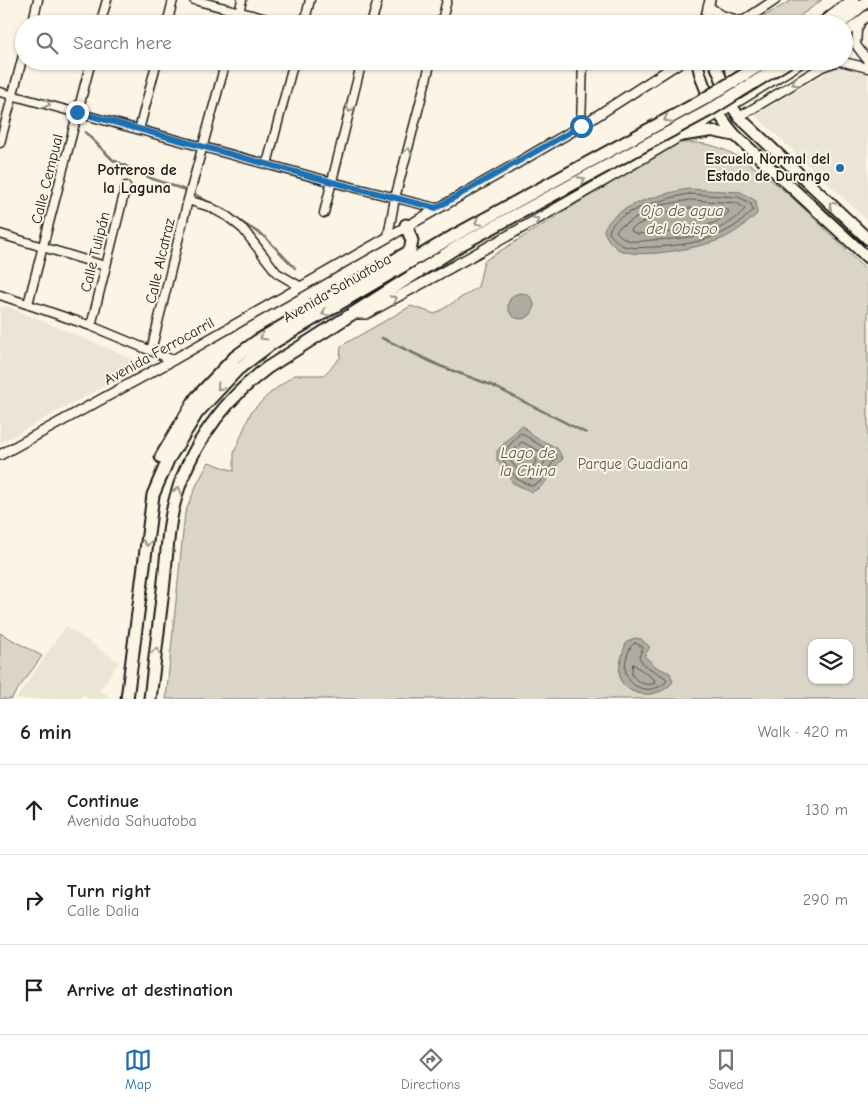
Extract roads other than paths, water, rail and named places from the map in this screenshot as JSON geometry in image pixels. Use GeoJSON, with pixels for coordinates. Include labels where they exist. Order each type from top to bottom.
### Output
{"type":"FeatureCollection","features":[{"type":"Feature","properties":{"kind":"main road"},"geometry":{"type":"LineString","coordinates":[[834,15],[853,0]]}},
{"type":"Feature","properties":{"kind":"main road"},"geometry":{"type":"LineString","coordinates":[[850,15],[868,0]]}},
{"type":"Feature","properties":{"kind":"main road"},"geometry":{"type":"LineString","coordinates":[[699,70],[702,85],[718,115],[736,136],[868,258]]}},
{"type":"Feature","properties":{"kind":"main road"},"geometry":{"type":"LineString","coordinates":[[718,70],[732,106],[739,116],[868,239]]}},
{"type":"Feature","properties":{"kind":"main road","name":"Avenida Sahuatoba"},"geometry":{"type":"LineString","coordinates":[[128,699],[153,495],[168,460],[197,413],[238,369],[271,344],[460,239],[753,70]]}},
{"type":"Feature","properties":{"kind":"main road","name":"Avenida Sahuatoba"},"geometry":{"type":"LineString","coordinates":[[150,699],[171,518],[188,462],[201,439],[222,411],[247,383],[460,239],[710,110],[774,70]]}},
{"type":"Feature","properties":{"kind":"main road"},"geometry":{"type":"LineString","coordinates":[[736,136],[749,125]]}},
{"type":"Feature","properties":{"kind":"main road"},"geometry":{"type":"LineString","coordinates":[[679,136],[712,131],[736,136]]}},
{"type":"Feature","properties":{"kind":"main road"},"geometry":{"type":"LineString","coordinates":[[153,495],[154,474],[164,451],[196,398],[216,375],[256,341],[410,251],[412,241],[406,225]]}},
{"type":"Feature","properties":{"kind":"street"},"geometry":{"type":"LineString","coordinates":[[34,15],[38,0]]}},
{"type":"Feature","properties":{"kind":"street"},"geometry":{"type":"LineString","coordinates":[[103,15],[107,0]]}},
{"type":"Feature","properties":{"kind":"street"},"geometry":{"type":"LineString","coordinates":[[169,15],[173,0]]}},
{"type":"Feature","properties":{"kind":"street"},"geometry":{"type":"LineString","coordinates":[[194,0],[253,15]]}},
{"type":"Feature","properties":{"kind":"street"},"geometry":{"type":"LineString","coordinates":[[238,15],[242,0]]}},
{"type":"Feature","properties":{"kind":"street"},"geometry":{"type":"LineString","coordinates":[[306,15],[310,0]]}},
{"type":"Feature","properties":{"kind":"street"},"geometry":{"type":"LineString","coordinates":[[374,15],[378,0]]}},
{"type":"Feature","properties":{"kind":"street"},"geometry":{"type":"LineString","coordinates":[[443,15],[447,0]]}},
{"type":"Feature","properties":{"kind":"street"},"geometry":{"type":"LineString","coordinates":[[753,15],[775,0]]}},
{"type":"Feature","properties":{"kind":"street"},"geometry":{"type":"LineString","coordinates":[[709,3],[719,15]]}},
{"type":"Feature","properties":{"kind":"street"},"geometry":{"type":"LineString","coordinates":[[853,27],[865,18]]}},
{"type":"Feature","properties":{"kind":"street"},"geometry":{"type":"LineString","coordinates":[[865,18],[857,31],[856,45],[868,61]]}},
{"type":"Feature","properties":{"kind":"street"},"geometry":{"type":"LineString","coordinates":[[853,64],[868,68]]}},
{"type":"Feature","properties":{"kind":"street"},"geometry":{"type":"LineString","coordinates":[[0,143],[19,70]]}},
{"type":"Feature","properties":{"kind":"street","name":"Calle Cempual"},"geometry":{"type":"LineString","coordinates":[[28,304],[88,70]]}},
{"type":"Feature","properties":{"kind":"street"},"geometry":{"type":"LineString","coordinates":[[140,130],[155,70]]}},
{"type":"Feature","properties":{"kind":"street","name":"Calle Alcatraz"},"geometry":{"type":"LineString","coordinates":[[152,351],[188,200],[224,70]]}},
{"type":"Feature","properties":{"kind":"street"},"geometry":{"type":"LineString","coordinates":[[267,164],[292,70]]}},
{"type":"Feature","properties":{"kind":"street"},"geometry":{"type":"LineString","coordinates":[[324,213],[360,70]]}},
{"type":"Feature","properties":{"kind":"street"},"geometry":{"type":"LineString","coordinates":[[388,236],[395,198],[429,70]]}},
{"type":"Feature","properties":{"kind":"street"},"geometry":{"type":"LineString","coordinates":[[581,126],[582,70]]}},
{"type":"Feature","properties":{"kind":"street","name":"Avenida Sahuatoba"},"geometry":{"type":"LineString","coordinates":[[330,270],[581,126],[668,70]]}},
{"type":"Feature","properties":{"kind":"street"},"geometry":{"type":"LineString","coordinates":[[349,314],[366,314],[581,195],[679,136],[718,115],[790,70]]}},
{"type":"Feature","properties":{"kind":"street"},"geometry":{"type":"LineString","coordinates":[[739,116],[817,70]]}},
{"type":"Feature","properties":{"kind":"street"},"geometry":{"type":"LineString","coordinates":[[0,92],[332,182],[436,208]]}},
{"type":"Feature","properties":{"kind":"street","name":"Calle Tulipán"},"geometry":{"type":"LineString","coordinates":[[91,326],[126,186]]}},
{"type":"Feature","properties":{"kind":"street"},"geometry":{"type":"LineString","coordinates":[[188,200],[210,207],[228,216],[243,229],[277,273],[301,287]]}},
{"type":"Feature","properties":{"kind":"street"},"geometry":{"type":"LineString","coordinates":[[0,234],[105,266]]}},
{"type":"Feature","properties":{"kind":"street","name":"Avenida Ferrocarril"},"geometry":{"type":"LineString","coordinates":[[0,454],[173,360],[330,270]]}},
{"type":"Feature","properties":{"kind":"street"},"geometry":{"type":"LineString","coordinates":[[0,295],[91,326],[173,360]]}},
{"type":"Feature","properties":{"kind":"water","name":"Ojo de agua del Obispo"},"geometry":{"type":"Polygon","coordinates":[[[689,189],[741,192],[756,201],[757,214],[739,229],[717,241],[673,251],[643,254],[630,253],[617,249],[608,239],[604,230],[609,221],[629,207],[654,197],[689,189]]]}},
{"type":"Feature","properties":{"kind":"water"},"geometry":{"type":"Polygon","coordinates":[[[521,293],[530,297],[534,306],[530,315],[521,319],[512,315],[508,306],[512,297],[521,293]]]}},
{"type":"Feature","properties":{"kind":"water","name":"Lago de la China"},"geometry":{"type":"Polygon","coordinates":[[[522,425],[533,436],[557,448],[563,459],[558,463],[543,485],[532,492],[513,483],[497,460],[497,451],[522,425]]]}},
{"type":"Feature","properties":{"kind":"water"},"geometry":{"type":"Polygon","coordinates":[[[634,638],[641,639],[650,647],[644,656],[658,668],[670,673],[673,682],[661,691],[646,694],[639,693],[626,687],[621,681],[619,671],[622,656],[626,643],[634,638]]]}},
{"type":"Feature","properties":{"kind":"waterway"},"geometry":{"type":"LineString","coordinates":[[85,132],[113,160],[153,179],[191,192],[212,204]]}},
{"type":"Feature","properties":{"kind":"waterway"},"geometry":{"type":"LineString","coordinates":[[236,219],[264,236],[295,268]]}},
{"type":"Feature","properties":{"kind":"waterway"},"geometry":{"type":"LineString","coordinates":[[382,338],[440,366],[491,385],[586,433]]}},
{"type":"Feature","properties":{"kind":"place","name":"Escuela Normal del Estado de Durango"},"geometry":{"type":"Point","coordinates":[840,168]}},
{"type":"Feature","properties":{"kind":"district","name":"Potreros de la Laguna"},"geometry":{"type":"Point","coordinates":[137,179]}},
{"type":"Feature","properties":{"kind":"park label","name":"Parque Guadiana"},"geometry":{"type":"Point","coordinates":[633,464]}}]}
